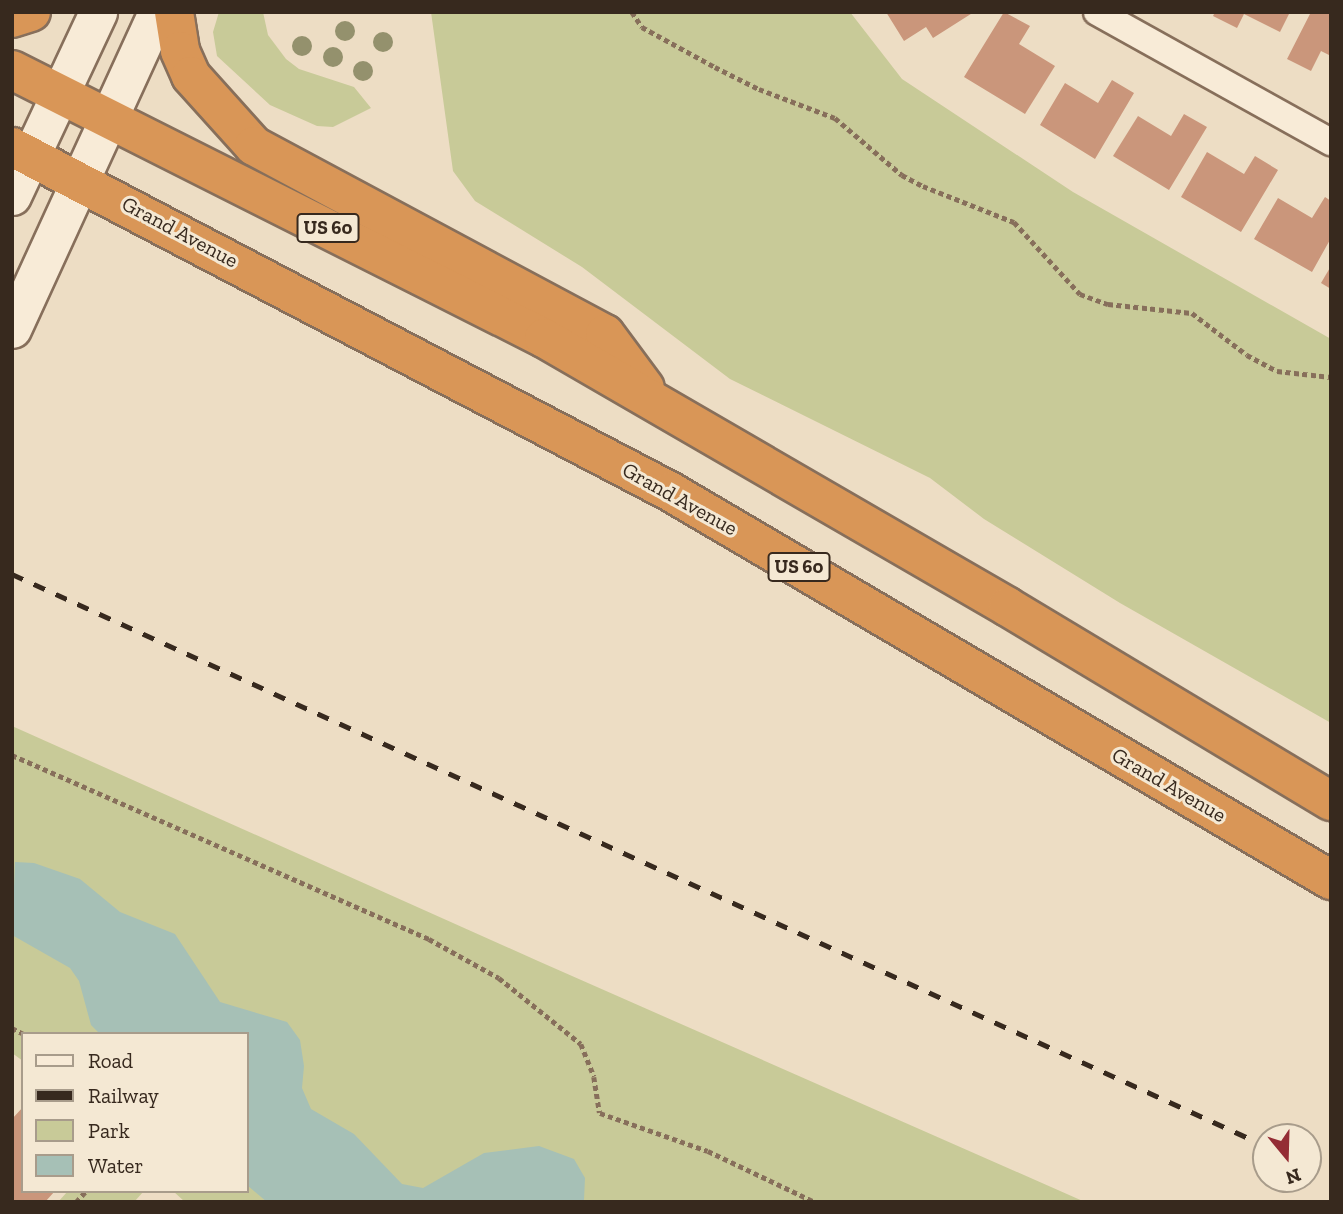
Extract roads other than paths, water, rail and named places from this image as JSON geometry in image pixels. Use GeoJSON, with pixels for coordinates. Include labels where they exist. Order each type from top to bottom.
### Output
{"type":"FeatureCollection","features":[{"type":"Feature","properties":{"kind":"highway"},"geometry":{"type":"LineString","coordinates":[[12,19],[31,12]]}},
{"type":"Feature","properties":{"kind":"highway"},"geometry":{"type":"LineString","coordinates":[[174,12],[180,51],[191,76],[248,141],[605,334],[655,401]]}},
{"type":"Feature","properties":{"kind":"highway","name":"US 60"},"geometry":{"type":"LineString","coordinates":[[12,71],[112,117],[544,338],[655,401],[1331,802]]}},
{"type":"Feature","properties":{"kind":"highway","name":"Grand Avenue"},"geometry":{"type":"LineString","coordinates":[[21,151],[80,179],[671,492],[1331,880]]}},
{"type":"Feature","properties":{"kind":"main road"},"geometry":{"type":"LineString","coordinates":[[12,196],[21,151],[61,94],[98,12]]}},
{"type":"Feature","properties":{"kind":"main road"},"geometry":{"type":"LineString","coordinates":[[12,329],[80,179],[112,117],[157,12]]}},
{"type":"Feature","properties":{"kind":"street"},"geometry":{"type":"LineString","coordinates":[[1097,12],[1331,142]]}},
{"type":"Feature","properties":{"kind":"water"},"geometry":{"type":"Polygon","coordinates":[[[15,862],[34,863],[80,879],[120,912],[175,934],[220,1002],[287,1022],[300,1040],[304,1066],[302,1088],[311,1109],[354,1134],[402,1184],[423,1188],[484,1153],[539,1146],[574,1159],[585,1178],[584,1200],[267,1202],[248,1186],[248,1032],[98,1032],[91,1025],[79,981],[70,968],[12,935],[15,862]]]}},
{"type":"Feature","properties":{"kind":"railway"},"geometry":{"type":"LineString","coordinates":[[12,574],[1252,1140]]}},
{"type":"Feature","properties":{"kind":"railway"},"geometry":{"type":"LineString","coordinates":[[1322,1171],[1331,1175]]}}]}
